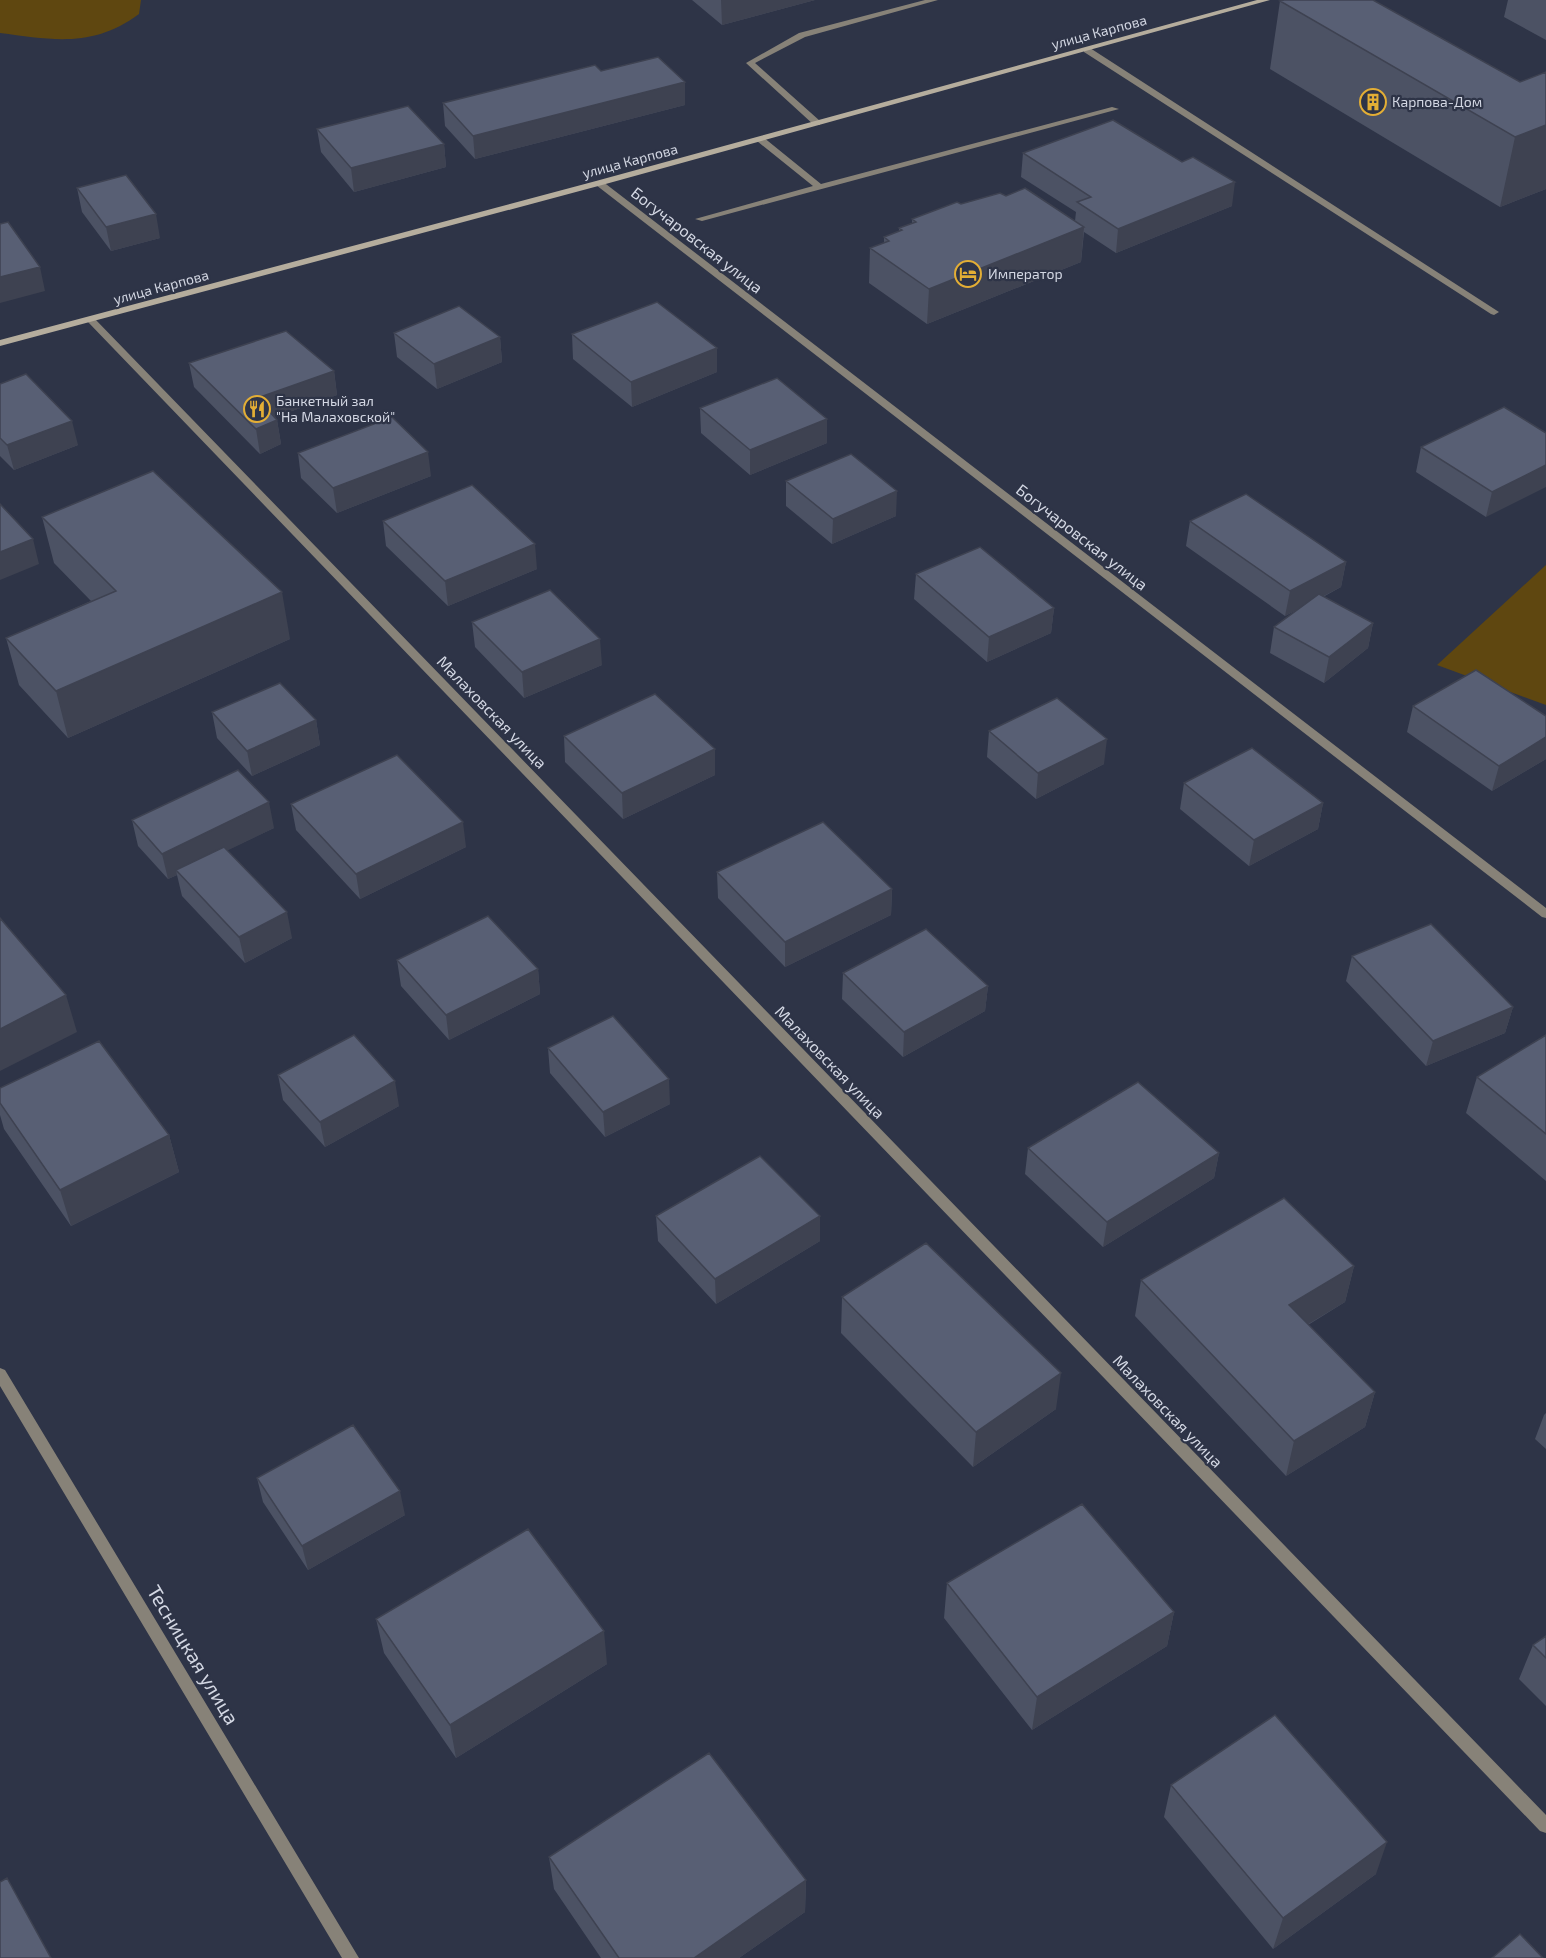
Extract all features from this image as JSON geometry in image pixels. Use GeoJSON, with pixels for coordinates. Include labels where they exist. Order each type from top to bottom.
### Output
{"type":"FeatureCollection","features":[{"type":"Feature","properties":{"kind":"main road","name":"улица Карпова"},"geometry":{"type":"LineString","coordinates":[[0,343],[599,183],[1266,0]]}},
{"type":"Feature","properties":{"kind":"street"},"geometry":{"type":"LineString","coordinates":[[817,123],[750,63],[802,35],[934,0]]}},
{"type":"Feature","properties":{"kind":"street"},"geometry":{"type":"LineString","coordinates":[[1087,50],[1494,312]]}},
{"type":"Feature","properties":{"kind":"street"},"geometry":{"type":"LineString","coordinates":[[699,219],[1115,109]]}},
{"type":"Feature","properties":{"kind":"street"},"geometry":{"type":"LineString","coordinates":[[760,139],[818,186]]}},
{"type":"Feature","properties":{"kind":"street","name":"Богучаровская улица"},"geometry":{"type":"LineString","coordinates":[[599,183],[1546,914]]}},
{"type":"Feature","properties":{"kind":"street","name":"Малаховская улица"},"geometry":{"type":"LineString","coordinates":[[91,320],[1546,1826]]}},
{"type":"Feature","properties":{"kind":"street","name":"Тесницкая улица"},"geometry":{"type":"LineString","coordinates":[[0,1374],[351,1958]]}},
{"type":"Feature","properties":{"kind":"shaded area"},"geometry":{"type":"Polygon","coordinates":[[[0,0],[141,0],[139,14],[122,25],[89,37],[55,39],[0,33],[0,0]]]}},
{"type":"Feature","properties":{"kind":"shaded area"},"geometry":{"type":"Polygon","coordinates":[[[1546,565],[1546,705],[1437,665],[1546,565]]]}},
{"type":"Feature","properties":{"kind":"building"},"geometry":{"type":"Polygon","coordinates":[[[1373,0],[1520,82],[1546,72],[1546,125],[1515,137],[1280,1],[1373,0]]]}},
{"type":"Feature","properties":{"kind":"building"},"geometry":{"type":"Polygon","coordinates":[[[658,57],[685,82],[473,136],[443,103],[595,65],[601,71],[658,57]]]}},
{"type":"Feature","properties":{"kind":"building"},"geometry":{"type":"Polygon","coordinates":[[[408,106],[444,144],[351,168],[317,129],[408,106]]]}},
{"type":"Feature","properties":{"kind":"building"},"geometry":{"type":"Polygon","coordinates":[[[1113,120],[1182,162],[1193,157],[1235,182],[1118,229],[1077,202],[1091,197],[1023,153],[1113,120]]]}},
{"type":"Feature","properties":{"kind":"building"},"geometry":{"type":"Polygon","coordinates":[[[126,175],[156,214],[106,227],[77,188],[126,175]]]}},
{"type":"Feature","properties":{"kind":"building"},"geometry":{"type":"Polygon","coordinates":[[[1025,188],[1084,227],[929,289],[870,248],[889,241],[884,237],[916,222],[912,219],[957,202],[961,204],[1000,193],[1006,196],[1025,188]]]}},
{"type":"Feature","properties":{"kind":"building"},"geometry":{"type":"Polygon","coordinates":[[[8,222],[40,267],[0,277],[0,224],[8,222]]]}},
{"type":"Feature","properties":{"kind":"building"},"geometry":{"type":"Polygon","coordinates":[[[657,302],[717,348],[631,382],[572,334],[657,302]]]}},
{"type":"Feature","properties":{"kind":"building"},"geometry":{"type":"Polygon","coordinates":[[[459,306],[500,337],[434,364],[394,333],[459,306]]]}},
{"type":"Feature","properties":{"kind":"building"},"geometry":{"type":"Polygon","coordinates":[[[286,331],[334,371],[257,398],[277,420],[256,429],[189,363],[286,331]]]}},
{"type":"Feature","properties":{"kind":"building"},"geometry":{"type":"Polygon","coordinates":[[[26,374],[72,421],[7,445],[0,438],[0,384],[26,374]]]}},
{"type":"Feature","properties":{"kind":"building"},"geometry":{"type":"Polygon","coordinates":[[[777,378],[827,419],[750,450],[700,408],[777,378]]]}},
{"type":"Feature","properties":{"kind":"building"},"geometry":{"type":"Polygon","coordinates":[[[1504,407],[1546,433],[1546,465],[1492,492],[1421,447],[1504,407]]]}},
{"type":"Feature","properties":{"kind":"building"},"geometry":{"type":"Polygon","coordinates":[[[392,417],[428,452],[333,488],[298,453],[392,417]]]}},
{"type":"Feature","properties":{"kind":"building"},"geometry":{"type":"Polygon","coordinates":[[[851,454],[897,491],[833,519],[786,481],[851,454]]]}},
{"type":"Feature","properties":{"kind":"building"},"geometry":{"type":"Polygon","coordinates":[[[153,471],[282,592],[56,691],[6,638],[116,591],[42,517],[153,471]]]}},
{"type":"Feature","properties":{"kind":"building"},"geometry":{"type":"Polygon","coordinates":[[[472,485],[535,544],[445,581],[383,521],[472,485]]]}},
{"type":"Feature","properties":{"kind":"building"},"geometry":{"type":"Polygon","coordinates":[[[1246,494],[1346,562],[1290,591],[1190,521],[1246,494]]]}},
{"type":"Feature","properties":{"kind":"building"},"geometry":{"type":"Polygon","coordinates":[[[0,504],[33,539],[0,552],[0,504]]]}},
{"type":"Feature","properties":{"kind":"building"},"geometry":{"type":"Polygon","coordinates":[[[980,547],[1054,608],[989,637],[916,574],[980,547]]]}},
{"type":"Feature","properties":{"kind":"building"},"geometry":{"type":"Polygon","coordinates":[[[550,590],[600,639],[522,672],[472,622],[550,590]]]}},
{"type":"Feature","properties":{"kind":"building"},"geometry":{"type":"Polygon","coordinates":[[[1319,594],[1373,623],[1329,657],[1274,627],[1319,594]]]}},
{"type":"Feature","properties":{"kind":"building"},"geometry":{"type":"Polygon","coordinates":[[[1476,670],[1546,716],[1546,737],[1499,766],[1413,706],[1476,670]]]}},
{"type":"Feature","properties":{"kind":"building"},"geometry":{"type":"Polygon","coordinates":[[[280,683],[316,720],[247,751],[212,712],[280,683]]]}},
{"type":"Feature","properties":{"kind":"building"},"geometry":{"type":"Polygon","coordinates":[[[655,694],[715,749],[622,793],[564,736],[655,694]]]}},
{"type":"Feature","properties":{"kind":"building"},"geometry":{"type":"Polygon","coordinates":[[[1057,698],[1107,739],[1038,773],[989,731],[1057,698]]]}},
{"type":"Feature","properties":{"kind":"building"},"geometry":{"type":"Polygon","coordinates":[[[1252,748],[1323,803],[1254,840],[1184,783],[1252,748]]]}},
{"type":"Feature","properties":{"kind":"building"},"geometry":{"type":"Polygon","coordinates":[[[397,755],[463,822],[356,874],[291,804],[397,755]]]}},
{"type":"Feature","properties":{"kind":"building"},"geometry":{"type":"Polygon","coordinates":[[[238,770],[269,802],[162,854],[132,820],[238,770]]]}},
{"type":"Feature","properties":{"kind":"building"},"geometry":{"type":"Polygon","coordinates":[[[823,822],[892,889],[785,942],[717,872],[823,822]]]}},
{"type":"Feature","properties":{"kind":"building"},"geometry":{"type":"Polygon","coordinates":[[[224,847],[287,912],[239,937],[176,870],[224,847]]]}},
{"type":"Feature","properties":{"kind":"building"},"geometry":{"type":"Polygon","coordinates":[[[488,916],[538,969],[446,1015],[397,960],[488,916]]]}},
{"type":"Feature","properties":{"kind":"building"},"geometry":{"type":"Polygon","coordinates":[[[0,918],[66,995],[0,1029],[0,918]]]}},
{"type":"Feature","properties":{"kind":"building"},"geometry":{"type":"Polygon","coordinates":[[[1431,924],[1513,1007],[1433,1041],[1352,956],[1431,924]]]}},
{"type":"Feature","properties":{"kind":"building"},"geometry":{"type":"Polygon","coordinates":[[[926,929],[988,986],[904,1032],[843,973],[926,929]]]}},
{"type":"Feature","properties":{"kind":"building"},"geometry":{"type":"Polygon","coordinates":[[[613,1016],[669,1079],[603,1112],[548,1048],[613,1016]]]}},
{"type":"Feature","properties":{"kind":"building"},"geometry":{"type":"Polygon","coordinates":[[[354,1035],[395,1081],[320,1122],[278,1075],[354,1035]]]}},
{"type":"Feature","properties":{"kind":"building"},"geometry":{"type":"Polygon","coordinates":[[[1546,1035],[1546,1134],[1477,1077],[1546,1035]]]}},
{"type":"Feature","properties":{"kind":"building"},"geometry":{"type":"Polygon","coordinates":[[[99,1041],[169,1135],[60,1190],[0,1103],[0,1088],[99,1041]]]}},
{"type":"Feature","properties":{"kind":"building"},"geometry":{"type":"Polygon","coordinates":[[[1138,1082],[1219,1153],[1107,1222],[1028,1148],[1138,1082]]]}},
{"type":"Feature","properties":{"kind":"building"},"geometry":{"type":"Polygon","coordinates":[[[760,1156],[820,1216],[715,1279],[656,1216],[760,1156]]]}},
{"type":"Feature","properties":{"kind":"building"},"geometry":{"type":"Polygon","coordinates":[[[1284,1198],[1354,1266],[1289,1305],[1375,1392],[1294,1441],[1141,1280],[1284,1198]]]}},
{"type":"Feature","properties":{"kind":"building"},"geometry":{"type":"Polygon","coordinates":[[[926,1243],[1061,1373],[976,1432],[842,1297],[926,1243]]]}},
{"type":"Feature","properties":{"kind":"building"},"geometry":{"type":"Polygon","coordinates":[[[353,1425],[400,1491],[302,1546],[257,1478],[353,1425]]]}},
{"type":"Feature","properties":{"kind":"building"},"geometry":{"type":"Polygon","coordinates":[[[1082,1504],[1174,1612],[1037,1697],[947,1583],[1082,1504]]]}},
{"type":"Feature","properties":{"kind":"building"},"geometry":{"type":"Polygon","coordinates":[[[528,1529],[604,1631],[450,1725],[376,1619],[528,1529]]]}},
{"type":"Feature","properties":{"kind":"building"},"geometry":{"type":"Polygon","coordinates":[[[1546,1636],[1546,1658],[1533,1645],[1546,1636]]]}},
{"type":"Feature","properties":{"kind":"building"},"geometry":{"type":"Polygon","coordinates":[[[1275,1715],[1387,1842],[1283,1918],[1171,1785],[1275,1715]]]}},
{"type":"Feature","properties":{"kind":"building"},"geometry":{"type":"Polygon","coordinates":[[[709,1753],[806,1880],[694,1958],[619,1958],[549,1857],[709,1753]]]}},
{"type":"Feature","properties":{"kind":"building"},"geometry":{"type":"Polygon","coordinates":[[[7,1878],[51,1958],[0,1958],[0,1882],[7,1878]]]}},
{"type":"Feature","properties":{"kind":"building"},"geometry":{"type":"Polygon","coordinates":[[[1520,1934],[1543,1958],[1492,1958],[1520,1934]]]}},
{"type":"Feature","properties":{"kind":"place","name":"Карпова-Дом"},"geometry":{"type":"Point","coordinates":[1373,102]}},
{"type":"Feature","properties":{"kind":"place","name":"Император"},"geometry":{"type":"Point","coordinates":[968,274]}},
{"type":"Feature","properties":{"kind":"place","name":"Банкетный зал \"На Малаховской\""},"geometry":{"type":"Point","coordinates":[257,409]}}]}
